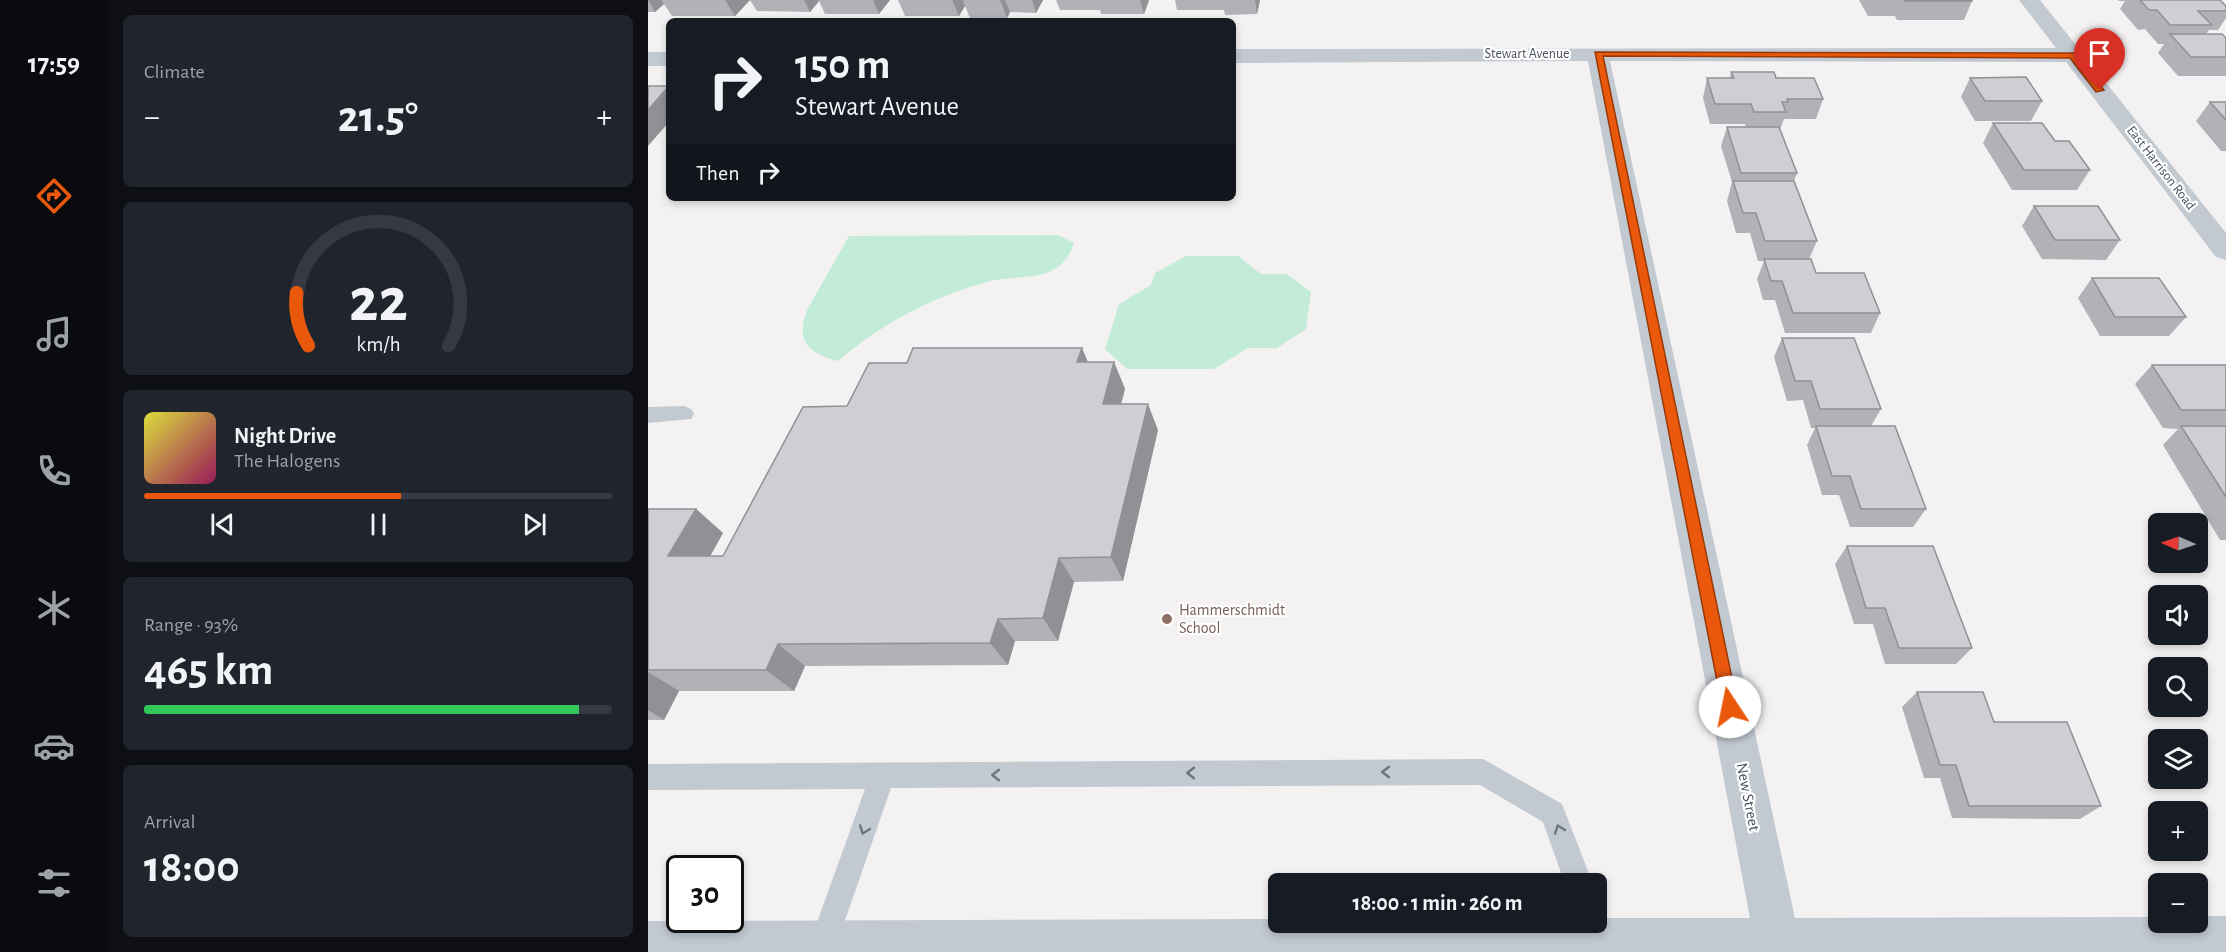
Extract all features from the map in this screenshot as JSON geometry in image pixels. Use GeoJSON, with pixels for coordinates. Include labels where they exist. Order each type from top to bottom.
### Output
{"type":"FeatureCollection","features":[{"type":"Feature","properties":{"kind":"street","name":"East Harrison Road"},"geometry":{"type":"LineString","coordinates":[[2029,0],[2224,247]]}},
{"type":"Feature","properties":{"kind":"street","name":"Stewart Avenue"},"geometry":{"type":"LineString","coordinates":[[1236,56],[1598,54],[2073,56]]}},
{"type":"Feature","properties":{"kind":"street","name":"New Street"},"geometry":{"type":"LineString","coordinates":[[1598,54],[1777,940]]}},
{"type":"Feature","properties":{"kind":"street"},"geometry":{"type":"LineString","coordinates":[[648,59],[666,59]]}},
{"type":"Feature","properties":{"kind":"street"},"geometry":{"type":"LineString","coordinates":[[1607,932],[1777,940],[2226,939]]}},
{"type":"Feature","properties":{"kind":"street"},"geometry":{"type":"LineString","coordinates":[[648,944],[822,947],[1545,933]]}},
{"type":"Feature","properties":{"kind":"lane"},"geometry":{"type":"LineString","coordinates":[[648,415],[684,414]]}},
{"type":"Feature","properties":{"kind":"lane"},"geometry":{"type":"LineString","coordinates":[[648,777],[1483,772],[1553,813],[1575,873]]}},
{"type":"Feature","properties":{"kind":"lane"},"geometry":{"type":"LineString","coordinates":[[822,947],[883,775]]}},
{"type":"Feature","properties":{"kind":"green space"},"geometry":{"type":"Polygon","coordinates":[[[1058,235],[1074,243],[1065,260],[1054,269],[1044,274],[991,281],[949,294],[891,323],[838,361],[812,350],[804,338],[803,330],[807,310],[849,236],[1058,235]]]}},
{"type":"Feature","properties":{"kind":"green space"},"geometry":{"type":"Polygon","coordinates":[[[1186,256],[1238,256],[1261,274],[1287,274],[1311,292],[1306,329],[1277,348],[1248,348],[1214,369],[1127,369],[1105,349],[1119,304],[1151,285],[1155,273],[1186,256]]]}},
{"type":"Feature","properties":{"kind":"building"},"geometry":{"type":"Polygon","coordinates":[[[1972,0],[1972,1],[1905,1],[1972,0]]]}},
{"type":"Feature","properties":{"kind":"building"},"geometry":{"type":"Polygon","coordinates":[[[2140,0],[2220,0],[2226,6],[2226,11],[2198,11],[2212,25],[2170,25],[2157,10],[2149,10],[2140,0]]]}},
{"type":"Feature","properties":{"kind":"building"},"geometry":{"type":"Polygon","coordinates":[[[2170,34],[2222,34],[2226,38],[2226,57],[2191,57],[2170,34]]]}},
{"type":"Feature","properties":{"kind":"building"},"geometry":{"type":"Polygon","coordinates":[[[1731,72],[1774,72],[1776,78],[1814,78],[1823,99],[1787,99],[1788,102],[1782,102],[1786,112],[1754,112],[1751,104],[1715,104],[1707,78],[1734,78],[1731,72]]]}},
{"type":"Feature","properties":{"kind":"building"},"geometry":{"type":"Polygon","coordinates":[[[2026,77],[2042,101],[1985,101],[1970,78],[2026,77]]]}},
{"type":"Feature","properties":{"kind":"building"},"geometry":{"type":"Polygon","coordinates":[[[648,86],[666,86],[666,89],[648,110],[648,86]]]}},
{"type":"Feature","properties":{"kind":"building"},"geometry":{"type":"Polygon","coordinates":[[[2210,102],[2226,102],[2226,120],[2210,102]]]}},
{"type":"Feature","properties":{"kind":"building"},"geometry":{"type":"Polygon","coordinates":[[[1993,123],[2042,123],[2055,141],[2069,141],[2090,170],[2024,170],[1993,123]]]}},
{"type":"Feature","properties":{"kind":"building"},"geometry":{"type":"Polygon","coordinates":[[[1727,127],[1779,127],[1797,173],[1741,173],[1727,127]]]}},
{"type":"Feature","properties":{"kind":"building"},"geometry":{"type":"Polygon","coordinates":[[[1733,181],[1794,181],[1817,241],[1765,241],[1756,213],[1743,213],[1733,181]]]}},
{"type":"Feature","properties":{"kind":"building"},"geometry":{"type":"Polygon","coordinates":[[[2034,206],[2098,206],[2120,240],[2055,240],[2034,206]]]}},
{"type":"Feature","properties":{"kind":"building"},"geometry":{"type":"Polygon","coordinates":[[[1764,259],[1811,259],[1816,273],[1864,273],[1880,313],[1793,313],[1782,281],[1771,281],[1764,259]]]}},
{"type":"Feature","properties":{"kind":"building"},"geometry":{"type":"Polygon","coordinates":[[[2092,278],[2159,278],[2186,317],[2115,317],[2092,278]]]}},
{"type":"Feature","properties":{"kind":"building"},"geometry":{"type":"Polygon","coordinates":[[[1782,338],[1854,338],[1881,409],[1820,409],[1811,381],[1795,381],[1782,338]]]}},
{"type":"Feature","properties":{"kind":"building"},"geometry":{"type":"Polygon","coordinates":[[[913,348],[1082,348],[1077,362],[1114,362],[1103,404],[1148,404],[1111,557],[1059,558],[1043,618],[998,619],[990,643],[778,644],[766,670],[648,670],[648,509],[696,509],[668,556],[723,556],[803,407],[847,406],[869,363],[907,363],[913,348]]]}},
{"type":"Feature","properties":{"kind":"building"},"geometry":{"type":"Polygon","coordinates":[[[2152,365],[2226,365],[2226,410],[2181,410],[2152,365]]]}},
{"type":"Feature","properties":{"kind":"building"},"geometry":{"type":"Polygon","coordinates":[[[1816,426],[1895,426],[1926,509],[1861,509],[1850,476],[1832,476],[1816,426]]]}},
{"type":"Feature","properties":{"kind":"building"},"geometry":{"type":"Polygon","coordinates":[[[2181,426],[2226,426],[2226,497],[2181,426]]]}},
{"type":"Feature","properties":{"kind":"building"},"geometry":{"type":"Polygon","coordinates":[[[1847,546],[1933,546],[1972,648],[1899,648],[1885,608],[1866,608],[1847,546]]]}},
{"type":"Feature","properties":{"kind":"building"},"geometry":{"type":"Polygon","coordinates":[[[1917,692],[1983,692],[1994,722],[2067,722],[2101,806],[1969,806],[1956,765],[1940,765],[1917,692]]]}},
{"type":"Feature","properties":{"kind":"place","name":"Hammerschmidt School"},"geometry":{"type":"Point","coordinates":[1167,619]}},
{"type":"Feature","properties":{"kind":"route"},"geometry":{"type":"LineString","coordinates":[[1730,707],[1598,54],[2073,56],[2100,90]]}}]}
